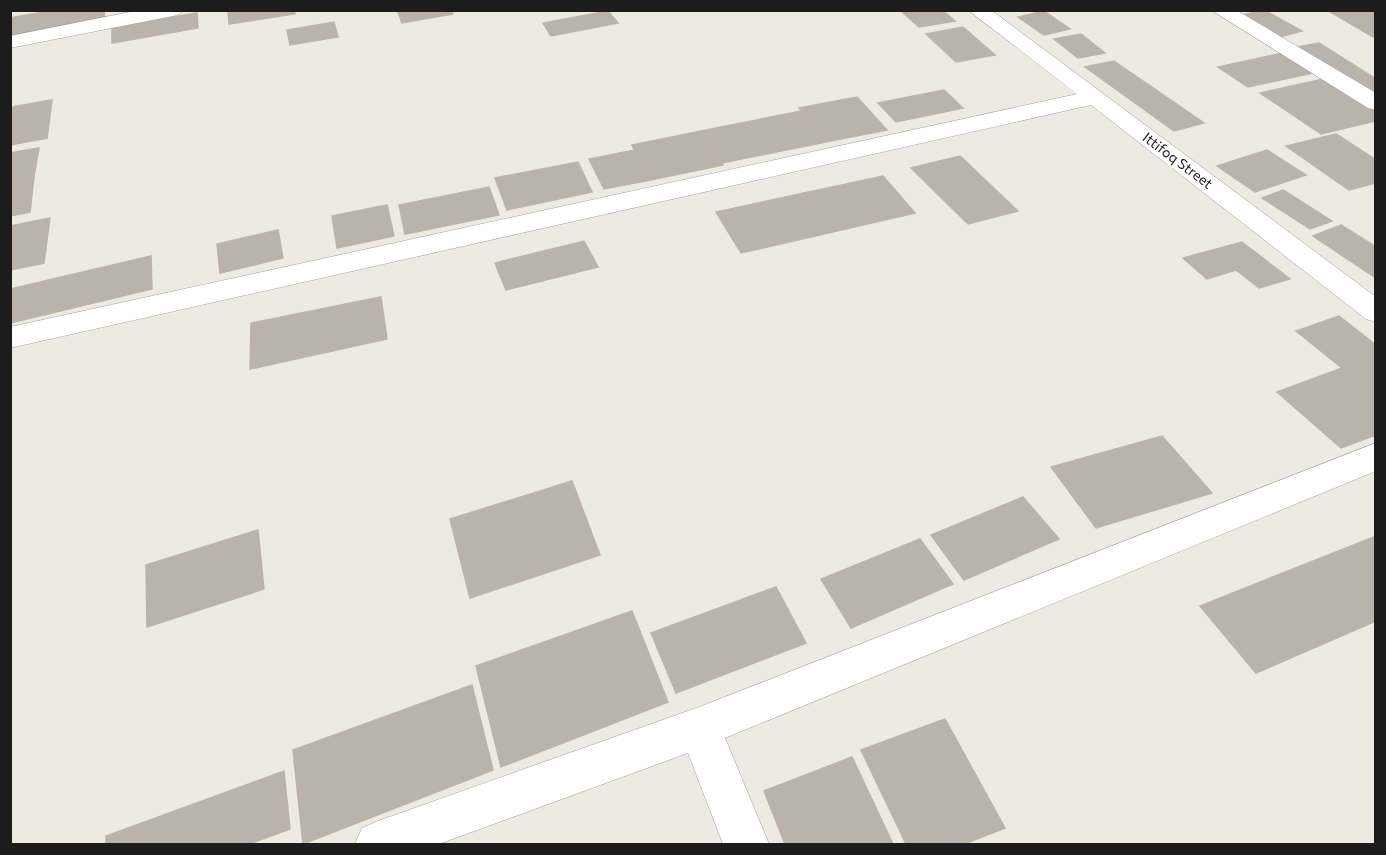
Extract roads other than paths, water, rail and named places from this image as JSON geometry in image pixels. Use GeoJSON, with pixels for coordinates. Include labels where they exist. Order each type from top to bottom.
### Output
{"type":"FeatureCollection","features":[{"type":"Feature","properties":{"kind":"street"},"geometry":{"type":"LineString","coordinates":[[10,42],[172,10]]}},
{"type":"Feature","properties":{"kind":"street","name":"Ittifoq Street"},"geometry":{"type":"LineString","coordinates":[[978,10],[1376,312]]}},
{"type":"Feature","properties":{"kind":"street"},"geometry":{"type":"LineString","coordinates":[[1221,10],[1376,104]]}},
{"type":"Feature","properties":{"kind":"street"},"geometry":{"type":"LineString","coordinates":[[10,338],[1095,97]]}},
{"type":"Feature","properties":{"kind":"street"},"geometry":{"type":"LineString","coordinates":[[378,844],[699,728],[1376,456]]}},
{"type":"Feature","properties":{"kind":"street"},"geometry":{"type":"LineString","coordinates":[[699,728],[746,844]]}}]}
